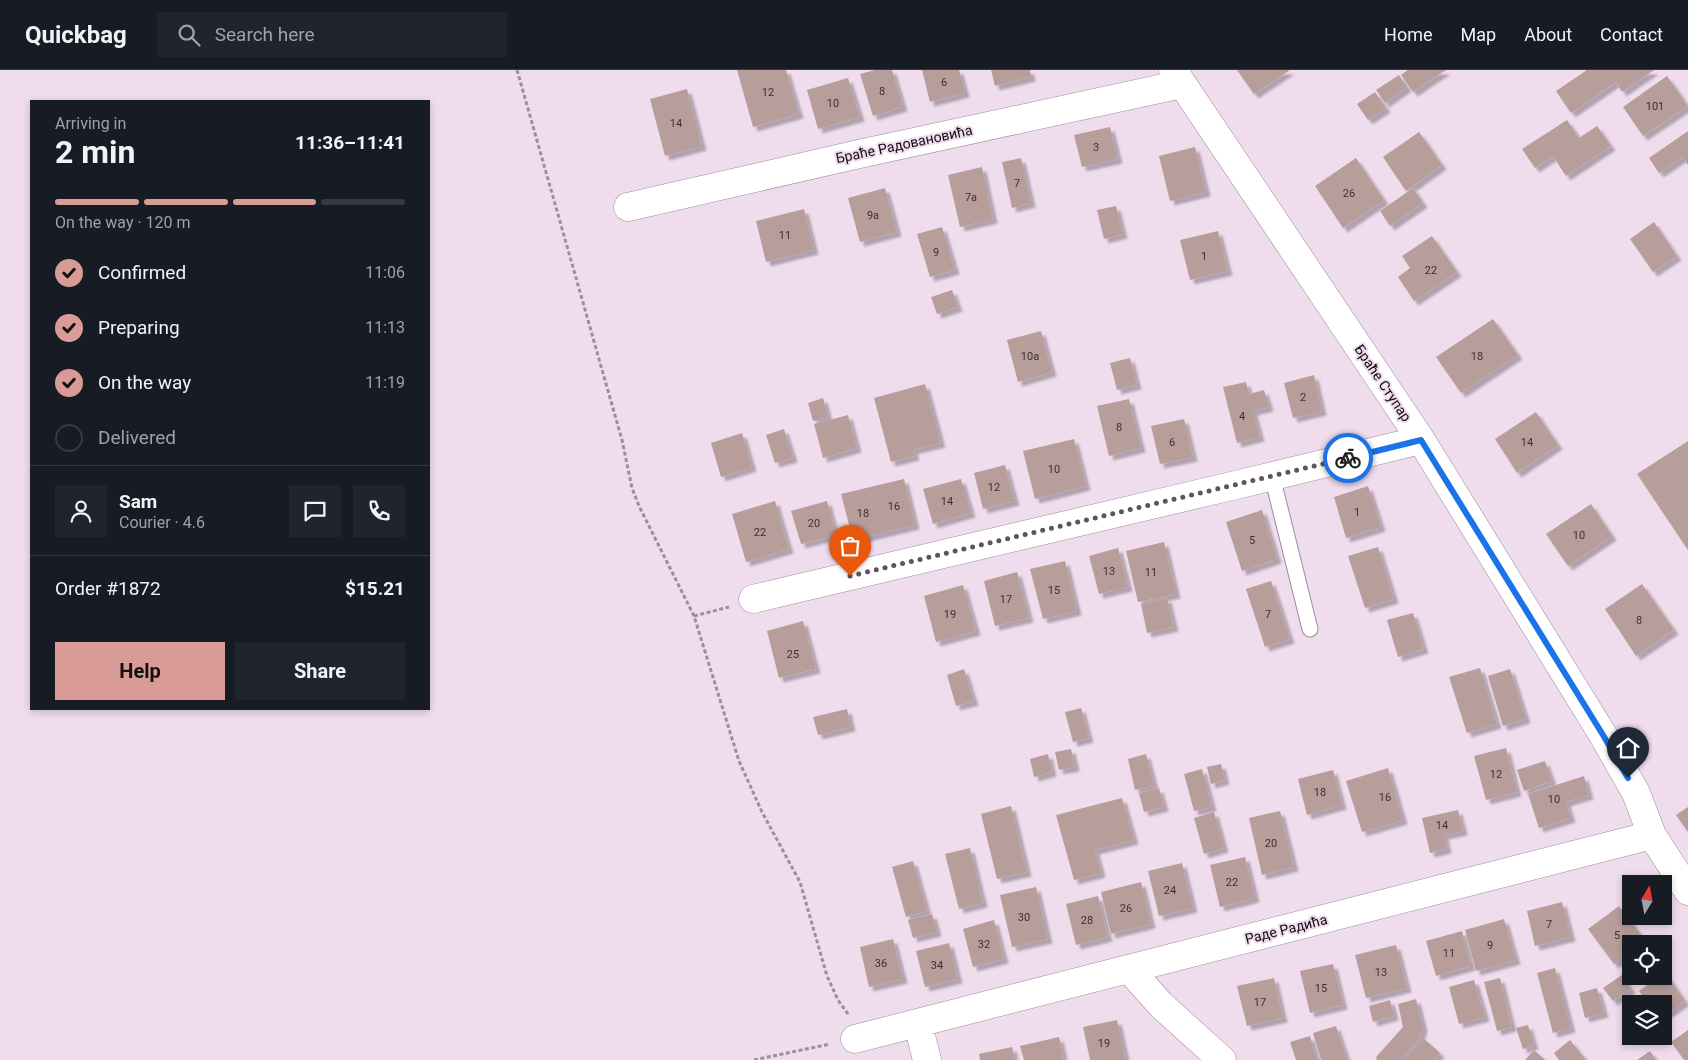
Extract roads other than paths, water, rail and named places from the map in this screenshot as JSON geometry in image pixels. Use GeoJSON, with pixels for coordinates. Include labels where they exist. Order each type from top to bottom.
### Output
{"type":"FeatureCollection","features":[{"type":"Feature","properties":{"kind":"street","name":"Браће Радовановића"},"geometry":{"type":"LineString","coordinates":[[628,207],[859,154],[1177,77]]}},
{"type":"Feature","properties":{"kind":"street","name":"Браће Ступар"},"geometry":{"type":"LineString","coordinates":[[1177,77],[1421,440],[1603,735],[1636,793],[1652,835]]}},
{"type":"Feature","properties":{"kind":"street"},"geometry":{"type":"LineString","coordinates":[[753,599],[1421,440]]}},
{"type":"Feature","properties":{"kind":"street"},"geometry":{"type":"LineString","coordinates":[[1652,835],[1688,891]]}},
{"type":"Feature","properties":{"kind":"street","name":"Раде Радића"},"geometry":{"type":"LineString","coordinates":[[865,1037],[1652,835]]}},
{"type":"Feature","properties":{"kind":"street"},"geometry":{"type":"LineString","coordinates":[[1129,969],[1161,1005],[1222,1060]]}},
{"type":"Feature","properties":{"kind":"street"},"geometry":{"type":"LineString","coordinates":[[918,1024],[928,1060]]}},
{"type":"Feature","properties":{"kind":"lane"},"geometry":{"type":"LineString","coordinates":[[1272,476],[1310,629]]}}]}
